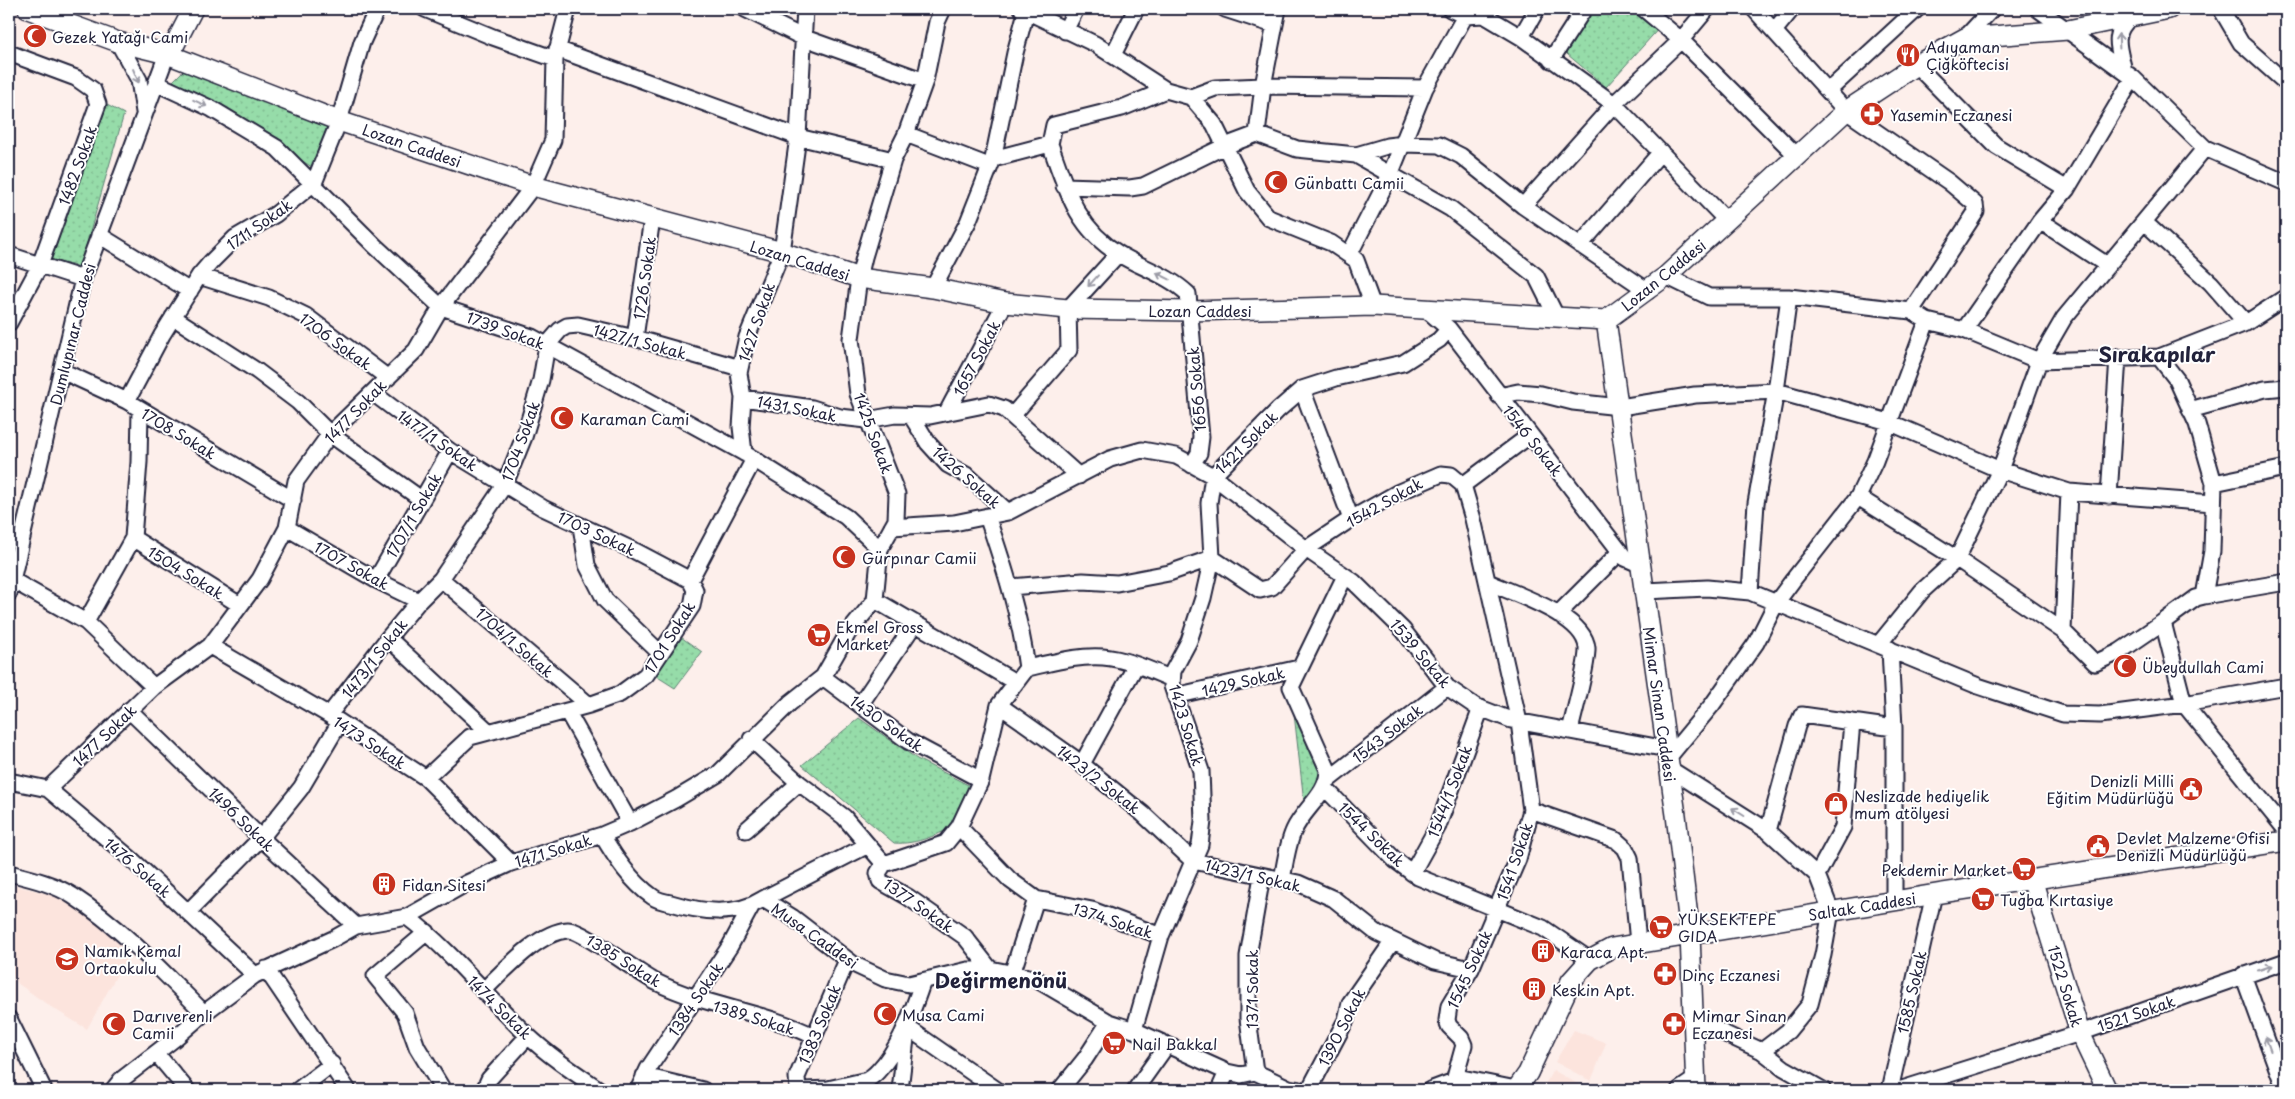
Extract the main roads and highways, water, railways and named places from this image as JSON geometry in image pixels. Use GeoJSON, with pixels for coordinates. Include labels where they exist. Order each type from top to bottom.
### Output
{"type":"FeatureCollection","features":[{"type":"Feature","properties":{"kind":"main road","name":"Lozan Caddesi"},"geometry":{"type":"LineString","coordinates":[[28,9],[49,13],[118,42],[167,54],[339,121],[533,186],[782,252],[859,278],[933,288],[1005,303],[1068,309],[1190,311],[1373,306],[1606,320],[1666,276],[1846,111],[1916,65],[1965,38],[2068,30],[2162,10]]}},
{"type":"Feature","properties":{"kind":"main road"},"geometry":{"type":"LineString","coordinates":[[167,54],[174,46],[193,9]]}},
{"type":"Feature","properties":{"kind":"main road","name":"Mimar Sinan Caddesi"},"geometry":{"type":"LineString","coordinates":[[1606,320],[1620,407],[1690,934],[1695,1085]]}},
{"type":"Feature","properties":{"kind":"main road","name":"Saltak Caddesi"},"geometry":{"type":"LineString","coordinates":[[1516,1090],[1528,1073],[1571,981],[1590,960],[1612,948],[1934,894],[2286,841]]}},
{"type":"Feature","properties":{"kind":"main road","name":"1522 Sokak"},"geometry":{"type":"LineString","coordinates":[[2032,880],[2080,1033],[2107,1090]]}},
{"type":"Feature","properties":{"kind":"place","name":"Gezek Yatağı Cami"},"geometry":{"type":"Point","coordinates":[35,36]}},
{"type":"Feature","properties":{"kind":"place","name":"Adıyaman Çiğköftecisi"},"geometry":{"type":"Point","coordinates":[1908,55]}},
{"type":"Feature","properties":{"kind":"place","name":"Yasemin Eczanesi"},"geometry":{"type":"Point","coordinates":[1872,114]}},
{"type":"Feature","properties":{"kind":"place","name":"Günbattı Camii"},"geometry":{"type":"Point","coordinates":[1276,182]}},
{"type":"Feature","properties":{"kind":"place","name":"Karaman Cami"},"geometry":{"type":"Point","coordinates":[562,418]}},
{"type":"Feature","properties":{"kind":"place","name":"Gürpınar Camii"},"geometry":{"type":"Point","coordinates":[844,557]}},
{"type":"Feature","properties":{"kind":"place","name":"Ekmel Gross Market"},"geometry":{"type":"Point","coordinates":[819,635]}},
{"type":"Feature","properties":{"kind":"place","name":"Übeydullah Cami"},"geometry":{"type":"Point","coordinates":[2125,666]}},
{"type":"Feature","properties":{"kind":"place","name":"Denizli Milli Eğitim Müdürlüğü"},"geometry":{"type":"Point","coordinates":[2191,789]}},
{"type":"Feature","properties":{"kind":"place","name":"Neslizade hediyelik mum atölyesi"},"geometry":{"type":"Point","coordinates":[1836,804]}},
{"type":"Feature","properties":{"kind":"place","name":"Devlet Malzeme Ofisi Denizli Müdürlüğü"},"geometry":{"type":"Point","coordinates":[2098,846]}},
{"type":"Feature","properties":{"kind":"place","name":"Pekdemir Market"},"geometry":{"type":"Point","coordinates":[2024,869]}},
{"type":"Feature","properties":{"kind":"place","name":"Fidan Sitesi"},"geometry":{"type":"Point","coordinates":[384,884]}},
{"type":"Feature","properties":{"kind":"place","name":"Tuğba Kırtasiye"},"geometry":{"type":"Point","coordinates":[1983,899]}},
{"type":"Feature","properties":{"kind":"place","name":"YÜKSEKTEPE GIDA"},"geometry":{"type":"Point","coordinates":[1661,927]}},
{"type":"Feature","properties":{"kind":"place","name":"Karaca Apt."},"geometry":{"type":"Point","coordinates":[1543,951]}},
{"type":"Feature","properties":{"kind":"place","name":"Namık Kemal Ortaokulu"},"geometry":{"type":"Point","coordinates":[67,959]}},
{"type":"Feature","properties":{"kind":"place","name":"Dinç Eczanesi"},"geometry":{"type":"Point","coordinates":[1665,974]}},
{"type":"Feature","properties":{"kind":"place","name":"Keskin Apt."},"geometry":{"type":"Point","coordinates":[1534,989]}},
{"type":"Feature","properties":{"kind":"place","name":"Musa Cami"},"geometry":{"type":"Point","coordinates":[885,1014]}},
{"type":"Feature","properties":{"kind":"place","name":"Darıverenli Camii"},"geometry":{"type":"Point","coordinates":[114,1024]}},
{"type":"Feature","properties":{"kind":"place","name":"Mimar Sinan Eczanesi"},"geometry":{"type":"Point","coordinates":[1674,1024]}},
{"type":"Feature","properties":{"kind":"place","name":"Nail Bakkal"},"geometry":{"type":"Point","coordinates":[1114,1043]}},
{"type":"Feature","properties":{"kind":"district","name":"Sırakapılar"},"geometry":{"type":"Point","coordinates":[2157,354]}},
{"type":"Feature","properties":{"kind":"district","name":"Değirmenönü"},"geometry":{"type":"Point","coordinates":[1001,980]}}]}
